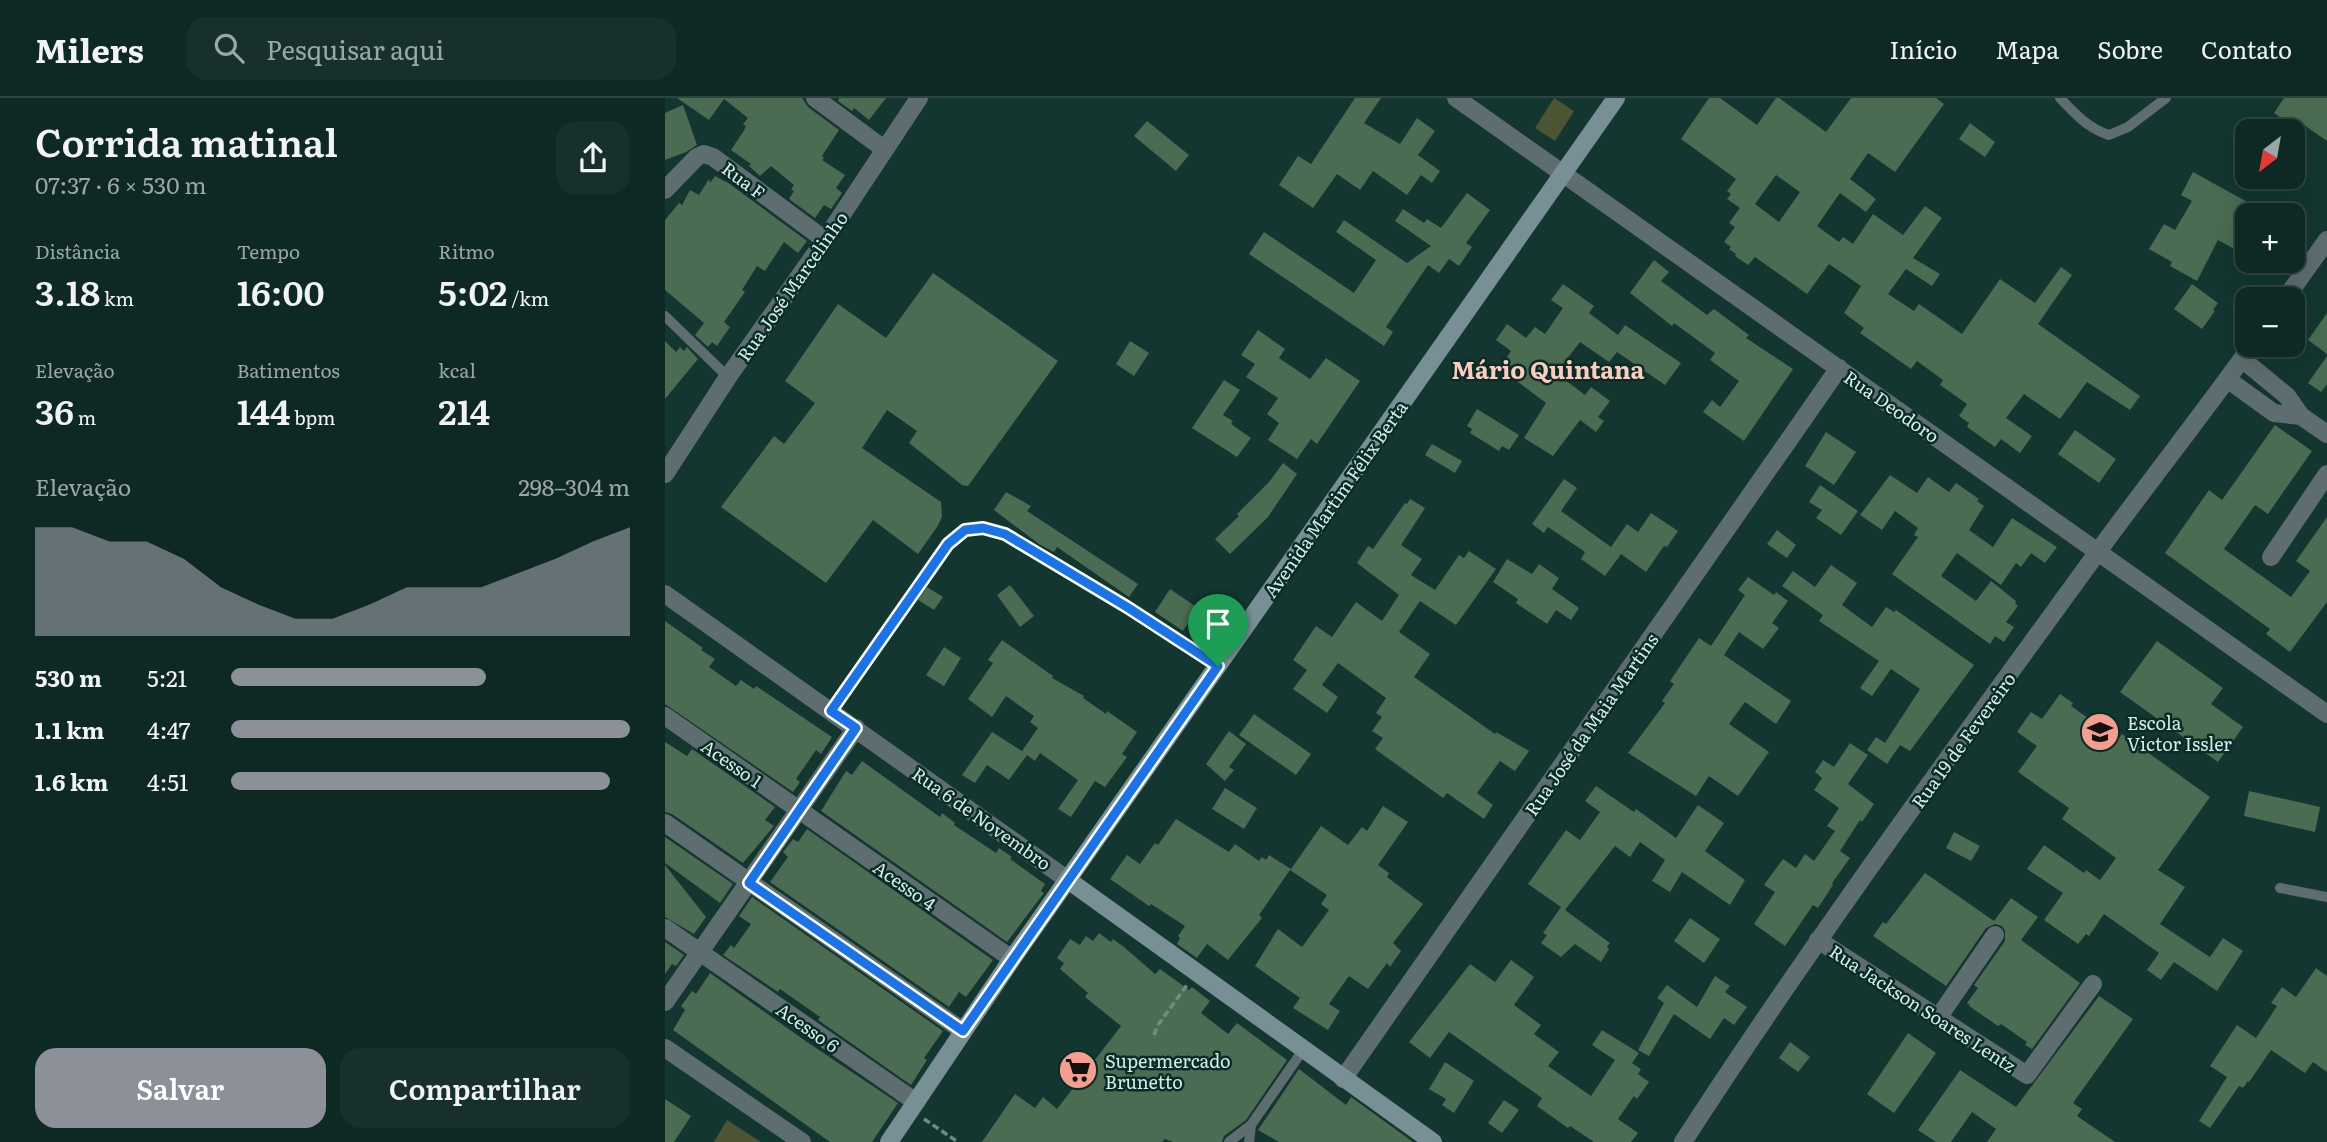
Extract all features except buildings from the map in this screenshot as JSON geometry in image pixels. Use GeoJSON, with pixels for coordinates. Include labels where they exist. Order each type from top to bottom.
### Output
{"type":"FeatureCollection","features":[{"type":"Feature","properties":{"kind":"street"},"geometry":{"type":"LineString","coordinates":[[815,98],[884,149]]}},
{"type":"Feature","properties":{"kind":"street","name":"Rua José Marcelinho"},"geometry":{"type":"LineString","coordinates":[[667,467],[825,240],[919,98]]}},
{"type":"Feature","properties":{"kind":"street","name":"Rua Deodoro"},"geometry":{"type":"LineString","coordinates":[[1456,98],[2327,714]]}},
{"type":"Feature","properties":{"kind":"street","name":"Avenida Martim Félix Berta"},"geometry":{"type":"LineString","coordinates":[[889,1142],[1012,960],[1616,98]]}},
{"type":"Feature","properties":{"kind":"street","name":"Rua F"},"geometry":{"type":"LineString","coordinates":[[665,190],[697,157],[704,154],[713,157],[825,240]]}},
{"type":"Feature","properties":{"kind":"street"},"geometry":{"type":"LineString","coordinates":[[2293,287],[2327,240]]}},
{"type":"Feature","properties":{"kind":"street","name":"Rua 19 de Fevereiro"},"geometry":{"type":"LineString","coordinates":[[1683,1142],[1818,940],[2098,552],[2243,357]]}},
{"type":"Feature","properties":{"kind":"street"},"geometry":{"type":"LineString","coordinates":[[2252,357],[2287,396],[2301,416],[2327,434]]}},
{"type":"Feature","properties":{"kind":"street","name":"Rua José da Maia Martins"},"geometry":{"type":"LineString","coordinates":[[1343,1079],[1839,368]]}},
{"type":"Feature","properties":{"kind":"street"},"geometry":{"type":"LineString","coordinates":[[2227,379],[2274,413],[2301,416]]}},
{"type":"Feature","properties":{"kind":"street"},"geometry":{"type":"LineString","coordinates":[[2271,556],[2327,474]]}},
{"type":"Feature","properties":{"kind":"street","name":"Rua 6 de Novembro"},"geometry":{"type":"LineString","coordinates":[[665,594],[1433,1142]]}},
{"type":"Feature","properties":{"kind":"street","name":"Acesso 1"},"geometry":{"type":"LineString","coordinates":[[665,716],[799,810]]}},
{"type":"Feature","properties":{"kind":"street"},"geometry":{"type":"LineString","coordinates":[[665,1002],[856,728]]}},
{"type":"Feature","properties":{"kind":"street","name":"Acesso 4"},"geometry":{"type":"LineString","coordinates":[[799,810],[1012,960]]}},
{"type":"Feature","properties":{"kind":"street"},"geometry":{"type":"LineString","coordinates":[[665,823],[963,1031]]}},
{"type":"Feature","properties":{"kind":"street","name":"Acesso 6"},"geometry":{"type":"LineString","coordinates":[[665,928],[913,1106]]}},
{"type":"Feature","properties":{"kind":"street"},"geometry":{"type":"LineString","coordinates":[[1938,1018],[1995,935]]}},
{"type":"Feature","properties":{"kind":"street","name":"Rua Jackson Soares Lentz"},"geometry":{"type":"LineString","coordinates":[[1818,940],[2027,1075],[2093,984]]}},
{"type":"Feature","properties":{"kind":"street"},"geometry":{"type":"LineString","coordinates":[[665,1048],[802,1142]]}},
{"type":"Feature","properties":{"kind":"lane"},"geometry":{"type":"LineString","coordinates":[[2060,98],[2094,130],[2109,135],[2129,127],[2166,98]]}},
{"type":"Feature","properties":{"kind":"lane"},"geometry":{"type":"LineString","coordinates":[[665,316],[728,377]]}},
{"type":"Feature","properties":{"kind":"lane"},"geometry":{"type":"LineString","coordinates":[[831,711],[948,544],[965,530],[983,528],[1005,534],[1127,607],[1218,666]]}},
{"type":"Feature","properties":{"kind":"lane"},"geometry":{"type":"LineString","coordinates":[[2280,888],[2327,897]]}},
{"type":"Feature","properties":{"kind":"lane"},"geometry":{"type":"LineString","coordinates":[[1229,1142],[1251,1125],[1303,1050]]}},
{"type":"Feature","properties":{"kind":"lane"},"geometry":{"type":"LineString","coordinates":[[1249,1142],[1251,1125]]}},
{"type":"Feature","properties":{"kind":"path"},"geometry":{"type":"LineString","coordinates":[[1154,1035],[1158,1025],[1196,973]]}},
{"type":"Feature","properties":{"kind":"path"},"geometry":{"type":"LineString","coordinates":[[913,1106],[958,1142]]}},
{"type":"Feature","properties":{"kind":"green space"},"geometry":{"type":"Polygon","coordinates":[[[1554,98],[1574,111],[1555,141],[1535,128],[1554,98]]]}},
{"type":"Feature","properties":{"kind":"green space"},"geometry":{"type":"Polygon","coordinates":[[[727,1120],[761,1142],[714,1142],[727,1120]]]}},
{"type":"Feature","properties":{"kind":"place","name":"Escola Victor Issler"},"geometry":{"type":"Point","coordinates":[2100,732]}},
{"type":"Feature","properties":{"kind":"place","name":"Supermercado Brunetto"},"geometry":{"type":"Point","coordinates":[1078,1070]}},
{"type":"Feature","properties":{"kind":"district","name":"Mário Quintana"},"geometry":{"type":"Point","coordinates":[1548,368]}},
{"type":"Feature","properties":{"kind":"route"},"geometry":{"type":"LineString","coordinates":[[983,528],[1005,534],[1127,607],[1218,666],[963,1031],[749,883],[856,728],[831,711],[948,544],[965,530],[983,528]]}}]}
